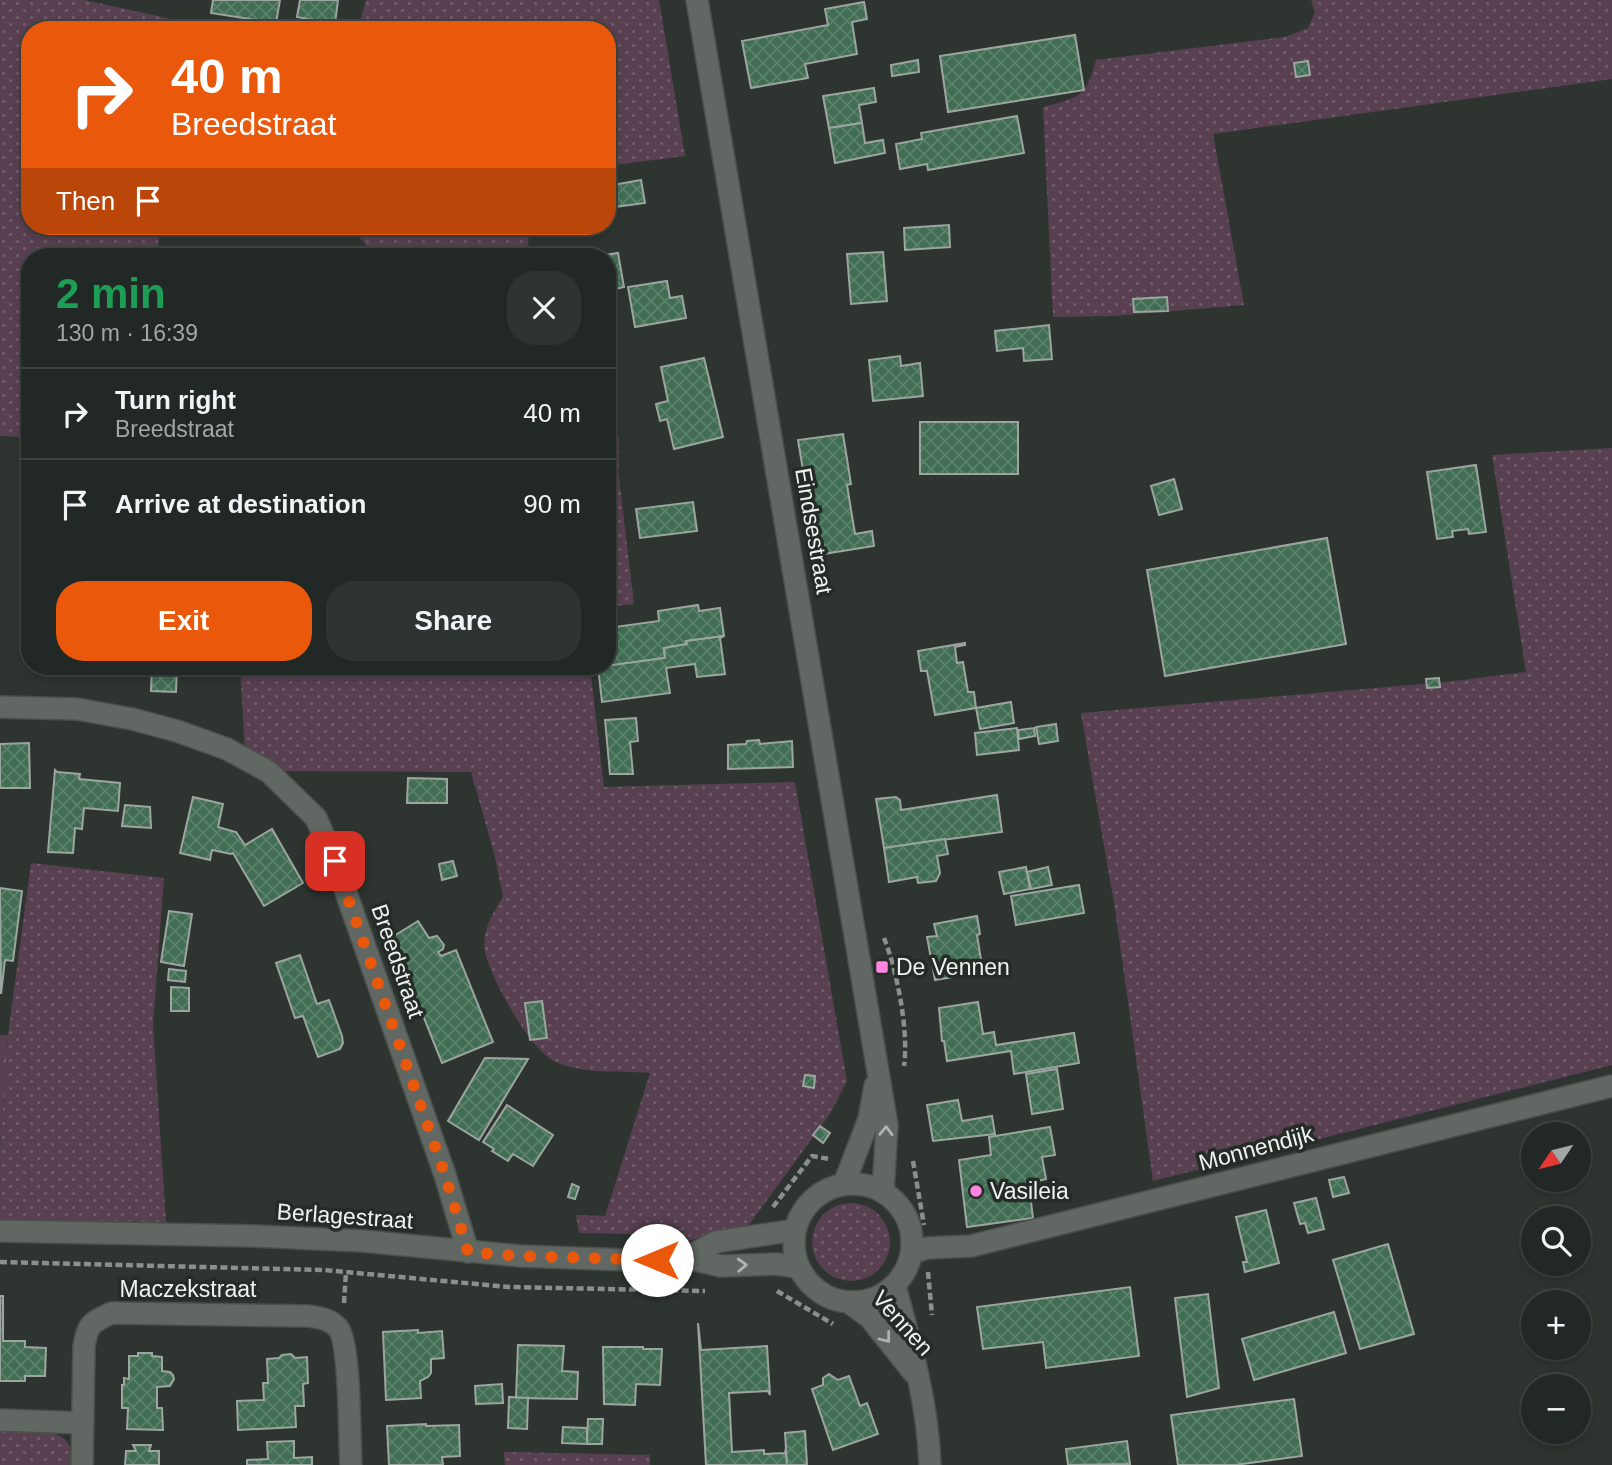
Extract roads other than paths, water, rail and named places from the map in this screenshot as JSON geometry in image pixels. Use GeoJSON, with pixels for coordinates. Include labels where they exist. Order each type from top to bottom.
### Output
{"type":"FeatureCollection","features":[{"type":"Feature","properties":{"kind":"street","name":"Eindsestraat"},"geometry":{"type":"LineString","coordinates":[[696,0],[887,1125],[883,1182]]}},
{"type":"Feature","properties":{"kind":"street","name":"Breedstraat"},"geometry":{"type":"LineString","coordinates":[[0,707],[77,709],[177,731],[228,749],[269,772],[316,818],[340,874],[445,1175],[468,1252]]}},
{"type":"Feature","properties":{"kind":"street","name":"Eindsestraat"},"geometry":{"type":"LineString","coordinates":[[844,1184],[869,1119],[878,1071]]}},
{"type":"Feature","properties":{"kind":"street","name":"Monnendijk"},"geometry":{"type":"LineString","coordinates":[[912,1253],[928,1248],[971,1246],[1612,1086]]}},
{"type":"Feature","properties":{"kind":"street"},"geometry":{"type":"LineString","coordinates":[[883,1182],[910,1226],[912,1253],[907,1269],[895,1286],[881,1296],[866,1301],[850,1303],[819,1292],[807,1281],[798,1267],[794,1249],[784,1231],[812,1199],[827,1189],[844,1184],[883,1182]]}},
{"type":"Feature","properties":{"kind":"street","name":"Berlagestraat"},"geometry":{"type":"LineString","coordinates":[[0,1231],[254,1236],[362,1241],[522,1256],[626,1260],[686,1258],[721,1266],[776,1264],[798,1267]]}},
{"type":"Feature","properties":{"kind":"street","name":"Berlagestraat"},"geometry":{"type":"LineString","coordinates":[[686,1258],[716,1242],[784,1231]]}},
{"type":"Feature","properties":{"kind":"street","name":"Vennen"},"geometry":{"type":"LineString","coordinates":[[895,1286],[929,1431],[930,1465]]}},
{"type":"Feature","properties":{"kind":"street","name":"Vennen"},"geometry":{"type":"LineString","coordinates":[[850,1303],[870,1318],[918,1378]]}},
{"type":"Feature","properties":{"kind":"street","name":"Maczekstraat"},"geometry":{"type":"LineString","coordinates":[[82,1465],[86,1331],[95,1320],[112,1313],[309,1316],[329,1320],[341,1331],[345,1352],[351,1465]]}},
{"type":"Feature","properties":{"kind":"street"},"geometry":{"type":"LineString","coordinates":[[0,1420],[83,1423]]}},
{"type":"Feature","properties":{"kind":"place","name":"De Vennen"},"geometry":{"type":"Point","coordinates":[882,967]}},
{"type":"Feature","properties":{"kind":"place","name":"Vasileia"},"geometry":{"type":"Point","coordinates":[976,1191]}}]}
